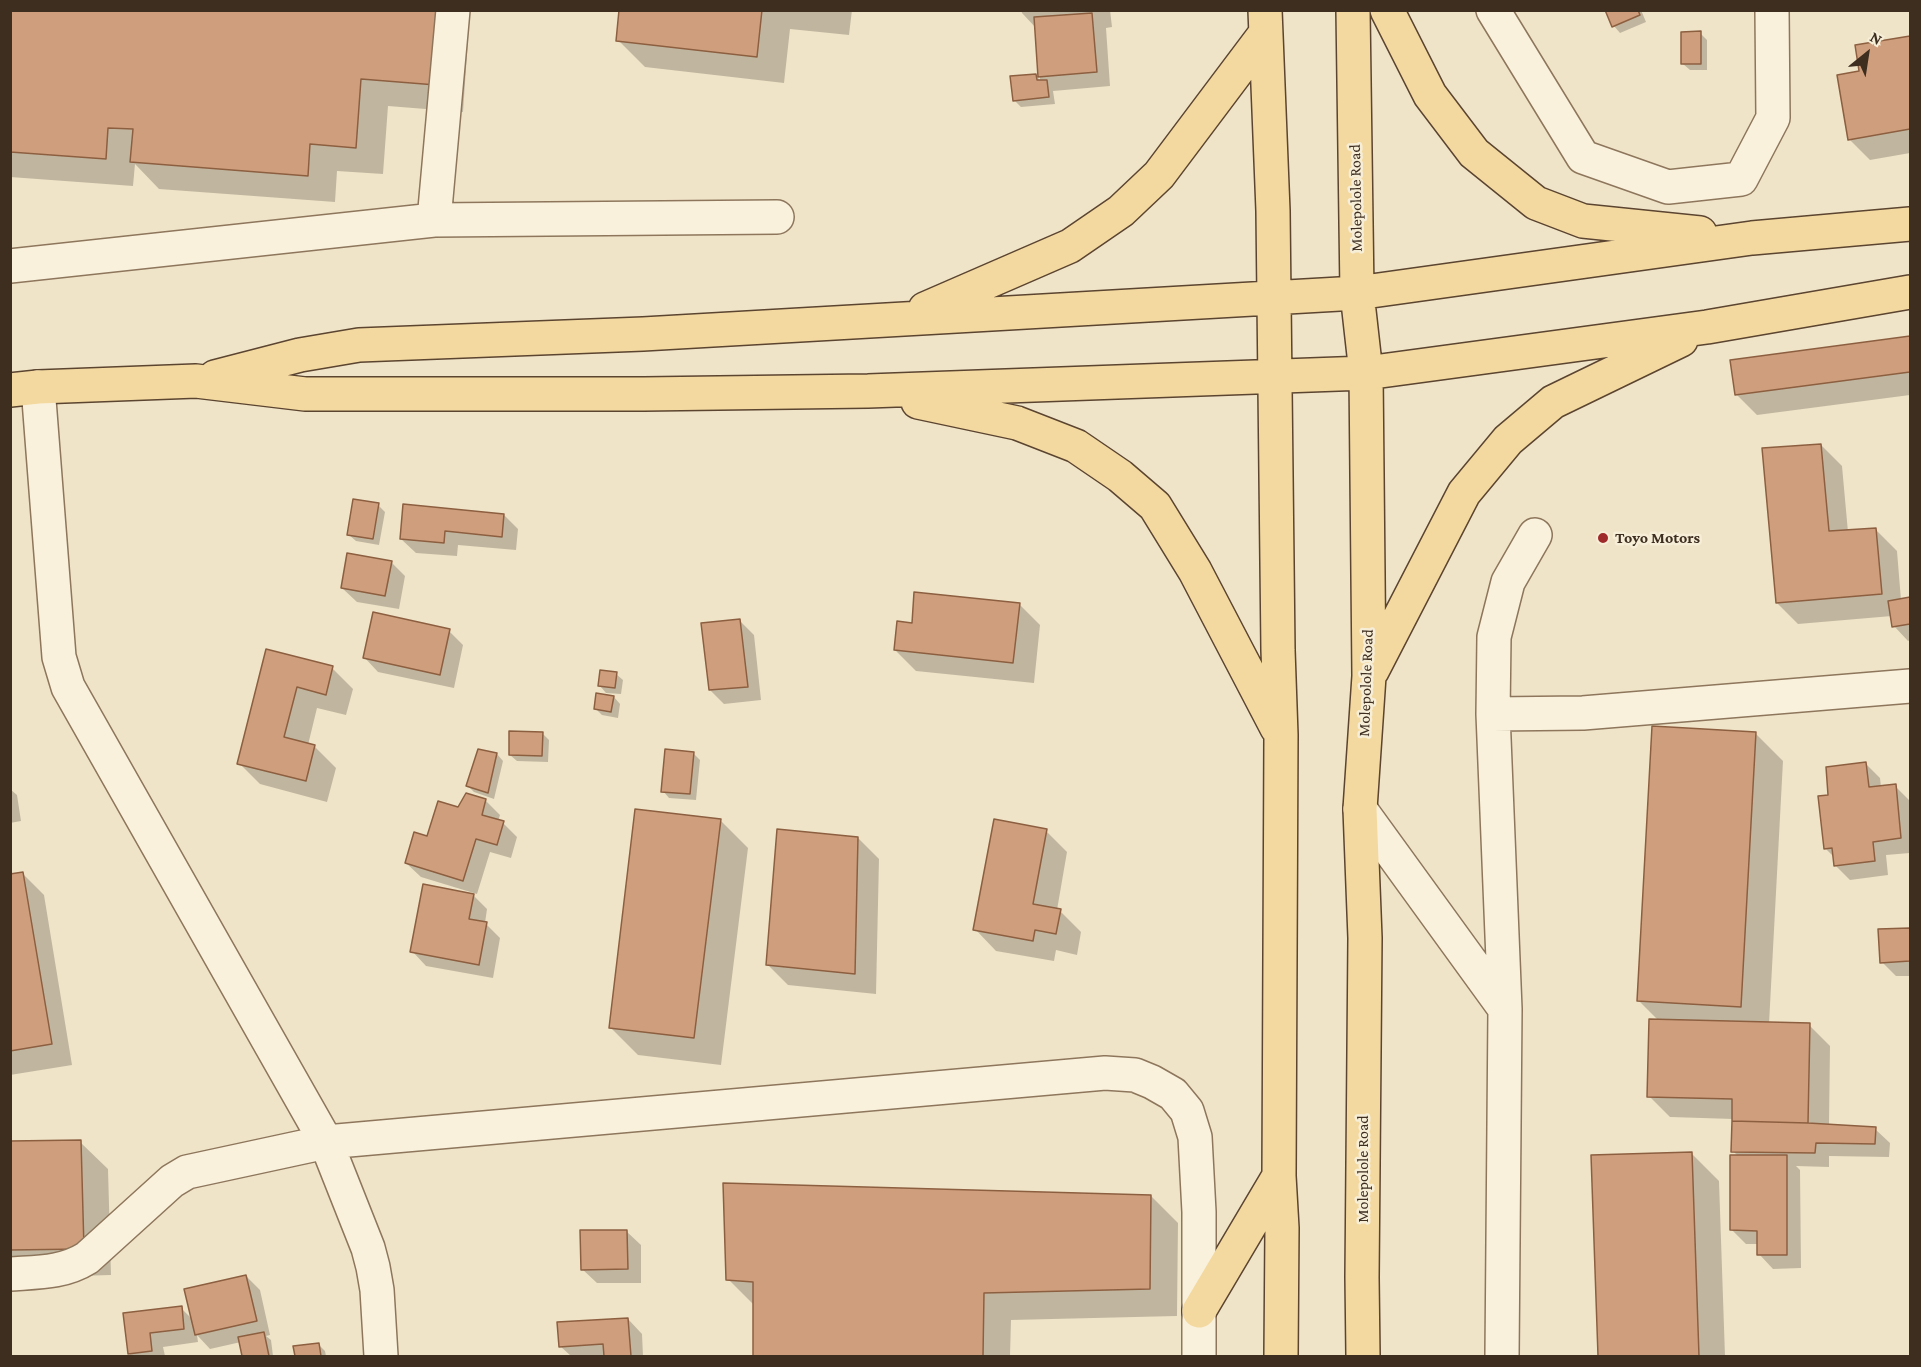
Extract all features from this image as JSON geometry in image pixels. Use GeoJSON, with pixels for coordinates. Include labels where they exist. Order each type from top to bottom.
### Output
{"type":"FeatureCollection","features":[{"type":"Feature","properties":{"kind":"main road","name":"Molepolole Road"},"geometry":{"type":"LineString","coordinates":[[1353,10],[1358,293],[1366,373],[1369,676],[1360,809],[1365,938],[1362,1277],[1364,1356]]}},
{"type":"Feature","properties":{"kind":"main road"},"geometry":{"type":"LineString","coordinates":[[1387,10],[1430,95],[1474,153],[1536,203],[1583,221],[1752,238]]}},
{"type":"Feature","properties":{"kind":"main road"},"geometry":{"type":"LineString","coordinates":[[1265,22],[1274,211],[1278,650],[1281,735],[1279,1176],[1282,1228],[1281,1356]]}},
{"type":"Feature","properties":{"kind":"main road"},"geometry":{"type":"LineString","coordinates":[[904,318],[1070,246],[1121,211],[1159,175],[1265,22]]}},
{"type":"Feature","properties":{"kind":"main road"},"geometry":{"type":"LineString","coordinates":[[196,381],[300,355],[359,345],[643,334],[1358,293],[1752,238],[1911,224]]}},
{"type":"Feature","properties":{"kind":"main road"},"geometry":{"type":"LineString","coordinates":[[24,389],[196,381],[305,394],[620,394],[868,391],[1366,373],[1707,327],[1911,292]]}},
{"type":"Feature","properties":{"kind":"main road"},"geometry":{"type":"LineString","coordinates":[[1369,676],[1464,493],[1508,440],[1553,402],[1707,327]]}},
{"type":"Feature","properties":{"kind":"main road"},"geometry":{"type":"LineString","coordinates":[[868,391],[1017,423],[1076,446],[1120,476],[1155,506],[1195,571],[1281,735]]}},
{"type":"Feature","properties":{"kind":"main road"},"geometry":{"type":"LineString","coordinates":[[1199,1311],[1279,1176]]}},
{"type":"Feature","properties":{"kind":"street"},"geometry":{"type":"LineString","coordinates":[[434,220],[453,10]]}},
{"type":"Feature","properties":{"kind":"street"},"geometry":{"type":"LineString","coordinates":[[1493,10],[1583,157],[1668,187],[1741,179],[1773,118],[1772,10]]}},
{"type":"Feature","properties":{"kind":"street"},"geometry":{"type":"LineString","coordinates":[[10,266],[434,220],[777,217]]}},
{"type":"Feature","properties":{"kind":"street"},"geometry":{"type":"LineString","coordinates":[[24,389],[59,657],[68,687],[326,1142],[368,1248],[377,1290],[381,1356]]}},
{"type":"Feature","properties":{"kind":"street"},"geometry":{"type":"LineString","coordinates":[[1502,1356],[1505,1009],[1493,714],[1494,638],[1508,582],[1535,535]]}},
{"type":"Feature","properties":{"kind":"street"},"geometry":{"type":"LineString","coordinates":[[1493,714],[1583,713],[1911,686]]}},
{"type":"Feature","properties":{"kind":"street"},"geometry":{"type":"LineString","coordinates":[[1360,809],[1505,1009]]}},
{"type":"Feature","properties":{"kind":"street"},"geometry":{"type":"LineString","coordinates":[[10,1274],[57,1271],[75,1266],[87,1258],[172,1181],[187,1172],[326,1142],[1106,1073],[1135,1075],[1173,1094],[1187,1111],[1195,1137],[1199,1212],[1199,1356]]}},
{"type":"Feature","properties":{"kind":"building"},"geometry":{"type":"Polygon","coordinates":[[[10,10],[441,10],[436,85],[361,79],[356,148],[310,144],[308,176],[130,162],[133,129],[108,128],[106,159],[10,152],[10,10]]]}},
{"type":"Feature","properties":{"kind":"building"},"geometry":{"type":"Polygon","coordinates":[[[619,10],[762,10],[757,57],[616,41],[619,10]]]}},
{"type":"Feature","properties":{"kind":"building"},"geometry":{"type":"Polygon","coordinates":[[[1605,10],[1638,10],[1640,15],[1612,27],[1605,10]]]}},
{"type":"Feature","properties":{"kind":"building"},"geometry":{"type":"Polygon","coordinates":[[[1092,13],[1097,72],[1038,77],[1034,17],[1092,13]]]}},
{"type":"Feature","properties":{"kind":"building"},"geometry":{"type":"Polygon","coordinates":[[[1701,31],[1701,64],[1681,64],[1681,32],[1701,31]]]}},
{"type":"Feature","properties":{"kind":"building"},"geometry":{"type":"Polygon","coordinates":[[[1910,36],[1910,129],[1848,140],[1837,75],[1859,71],[1855,45],[1910,36]]]}},
{"type":"Feature","properties":{"kind":"building"},"geometry":{"type":"Polygon","coordinates":[[[1036,74],[1037,80],[1047,80],[1049,97],[1013,101],[1010,76],[1036,74]]]}},
{"type":"Feature","properties":{"kind":"building"},"geometry":{"type":"Polygon","coordinates":[[[1910,336],[1910,372],[1735,395],[1730,360],[1910,336]]]}},
{"type":"Feature","properties":{"kind":"building"},"geometry":{"type":"Polygon","coordinates":[[[1821,444],[1829,531],[1876,528],[1882,594],[1776,603],[1762,448],[1821,444]]]}},
{"type":"Feature","properties":{"kind":"building"},"geometry":{"type":"Polygon","coordinates":[[[353,499],[379,503],[373,539],[347,535],[353,499]]]}},
{"type":"Feature","properties":{"kind":"building"},"geometry":{"type":"Polygon","coordinates":[[[403,504],[504,514],[502,537],[445,531],[444,543],[400,539],[403,504]]]}},
{"type":"Feature","properties":{"kind":"building"},"geometry":{"type":"Polygon","coordinates":[[[347,553],[392,561],[385,596],[341,588],[347,553]]]}},
{"type":"Feature","properties":{"kind":"building"},"geometry":{"type":"Polygon","coordinates":[[[914,592],[1020,603],[1013,663],[894,650],[897,621],[912,623],[914,592]]]}},
{"type":"Feature","properties":{"kind":"building"},"geometry":{"type":"Polygon","coordinates":[[[1910,597],[1910,624],[1892,627],[1888,601],[1910,597]]]}},
{"type":"Feature","properties":{"kind":"building"},"geometry":{"type":"Polygon","coordinates":[[[373,612],[450,629],[440,675],[363,658],[373,612]]]}},
{"type":"Feature","properties":{"kind":"building"},"geometry":{"type":"Polygon","coordinates":[[[740,619],[748,687],[709,690],[701,623],[740,619]]]}},
{"type":"Feature","properties":{"kind":"building"},"geometry":{"type":"Polygon","coordinates":[[[266,649],[333,666],[326,695],[297,687],[284,737],[315,745],[306,781],[237,764],[266,649]]]}},
{"type":"Feature","properties":{"kind":"building"},"geometry":{"type":"Polygon","coordinates":[[[600,670],[617,672],[615,688],[598,686],[600,670]]]}},
{"type":"Feature","properties":{"kind":"building"},"geometry":{"type":"Polygon","coordinates":[[[596,693],[614,696],[611,712],[594,709],[596,693]]]}},
{"type":"Feature","properties":{"kind":"building"},"geometry":{"type":"Polygon","coordinates":[[[1652,726],[1756,732],[1741,1007],[1637,1001],[1652,726]]]}},
{"type":"Feature","properties":{"kind":"building"},"geometry":{"type":"Polygon","coordinates":[[[509,731],[543,732],[542,756],[509,755],[509,731]]]}},
{"type":"Feature","properties":{"kind":"building"},"geometry":{"type":"Polygon","coordinates":[[[478,749],[497,753],[488,793],[466,786],[478,749]]]}},
{"type":"Feature","properties":{"kind":"building"},"geometry":{"type":"Polygon","coordinates":[[[665,749],[694,752],[690,794],[661,792],[665,749]]]}},
{"type":"Feature","properties":{"kind":"building"},"geometry":{"type":"Polygon","coordinates":[[[1866,762],[1869,787],[1896,784],[1901,838],[1873,842],[1875,861],[1834,866],[1832,848],[1824,849],[1818,796],[1828,795],[1826,767],[1866,762]]]}},
{"type":"Feature","properties":{"kind":"building"},"geometry":{"type":"Polygon","coordinates":[[[466,793],[486,799],[482,815],[504,821],[497,845],[476,839],[463,881],[405,863],[414,832],[427,836],[438,801],[458,807],[466,793]]]}},
{"type":"Feature","properties":{"kind":"building"},"geometry":{"type":"Polygon","coordinates":[[[635,809],[721,819],[694,1038],[609,1028],[635,809]]]}},
{"type":"Feature","properties":{"kind":"building"},"geometry":{"type":"Polygon","coordinates":[[[994,819],[1047,829],[1033,904],[1061,909],[1056,934],[1035,930],[1033,941],[973,930],[994,819]]]}},
{"type":"Feature","properties":{"kind":"building"},"geometry":{"type":"Polygon","coordinates":[[[777,829],[858,837],[855,974],[766,965],[777,829]]]}},
{"type":"Feature","properties":{"kind":"building"},"geometry":{"type":"Polygon","coordinates":[[[23,872],[52,1044],[10,1051],[10,874],[23,872]]]}},
{"type":"Feature","properties":{"kind":"building"},"geometry":{"type":"Polygon","coordinates":[[[423,884],[474,894],[469,919],[487,922],[479,965],[410,952],[423,884]]]}},
{"type":"Feature","properties":{"kind":"building"},"geometry":{"type":"Polygon","coordinates":[[[1910,928],[1910,961],[1880,963],[1878,929],[1910,928]]]}},
{"type":"Feature","properties":{"kind":"building"},"geometry":{"type":"Polygon","coordinates":[[[1649,1019],[1810,1023],[1808,1123],[1732,1121],[1732,1099],[1647,1097],[1649,1019]]]}},
{"type":"Feature","properties":{"kind":"building"},"geometry":{"type":"Polygon","coordinates":[[[1732,1121],[1876,1127],[1875,1144],[1816,1143],[1815,1153],[1731,1152],[1732,1121]]]}},
{"type":"Feature","properties":{"kind":"building"},"geometry":{"type":"Polygon","coordinates":[[[81,1140],[84,1249],[10,1250],[10,1141],[81,1140]]]}},
{"type":"Feature","properties":{"kind":"building"},"geometry":{"type":"Polygon","coordinates":[[[1692,1152],[1699,1356],[1598,1356],[1591,1155],[1692,1152]]]}},
{"type":"Feature","properties":{"kind":"building"},"geometry":{"type":"Polygon","coordinates":[[[1730,1155],[1787,1155],[1787,1255],[1757,1255],[1757,1231],[1730,1230],[1730,1155]]]}},
{"type":"Feature","properties":{"kind":"building"},"geometry":{"type":"Polygon","coordinates":[[[723,1183],[1151,1195],[1150,1289],[984,1293],[983,1356],[753,1356],[753,1282],[726,1280],[723,1183]]]}},
{"type":"Feature","properties":{"kind":"building"},"geometry":{"type":"Polygon","coordinates":[[[580,1230],[627,1230],[628,1269],[581,1270],[580,1230]]]}},
{"type":"Feature","properties":{"kind":"building"},"geometry":{"type":"Polygon","coordinates":[[[246,1275],[257,1321],[195,1335],[184,1289],[246,1275]]]}},
{"type":"Feature","properties":{"kind":"building"},"geometry":{"type":"Polygon","coordinates":[[[182,1306],[184,1329],[150,1333],[152,1351],[128,1354],[123,1313],[182,1306]]]}},
{"type":"Feature","properties":{"kind":"building"},"geometry":{"type":"Polygon","coordinates":[[[628,1318],[631,1356],[604,1356],[603,1344],[559,1347],[557,1322],[628,1318]]]}},
{"type":"Feature","properties":{"kind":"building"},"geometry":{"type":"Polygon","coordinates":[[[264,1332],[269,1356],[242,1356],[238,1337],[264,1332]]]}},
{"type":"Feature","properties":{"kind":"building"},"geometry":{"type":"Polygon","coordinates":[[[319,1343],[321,1356],[295,1356],[293,1346],[319,1343]]]}},
{"type":"Feature","properties":{"kind":"place","name":"Toyo Motors"},"geometry":{"type":"Point","coordinates":[1603,538]}}]}
